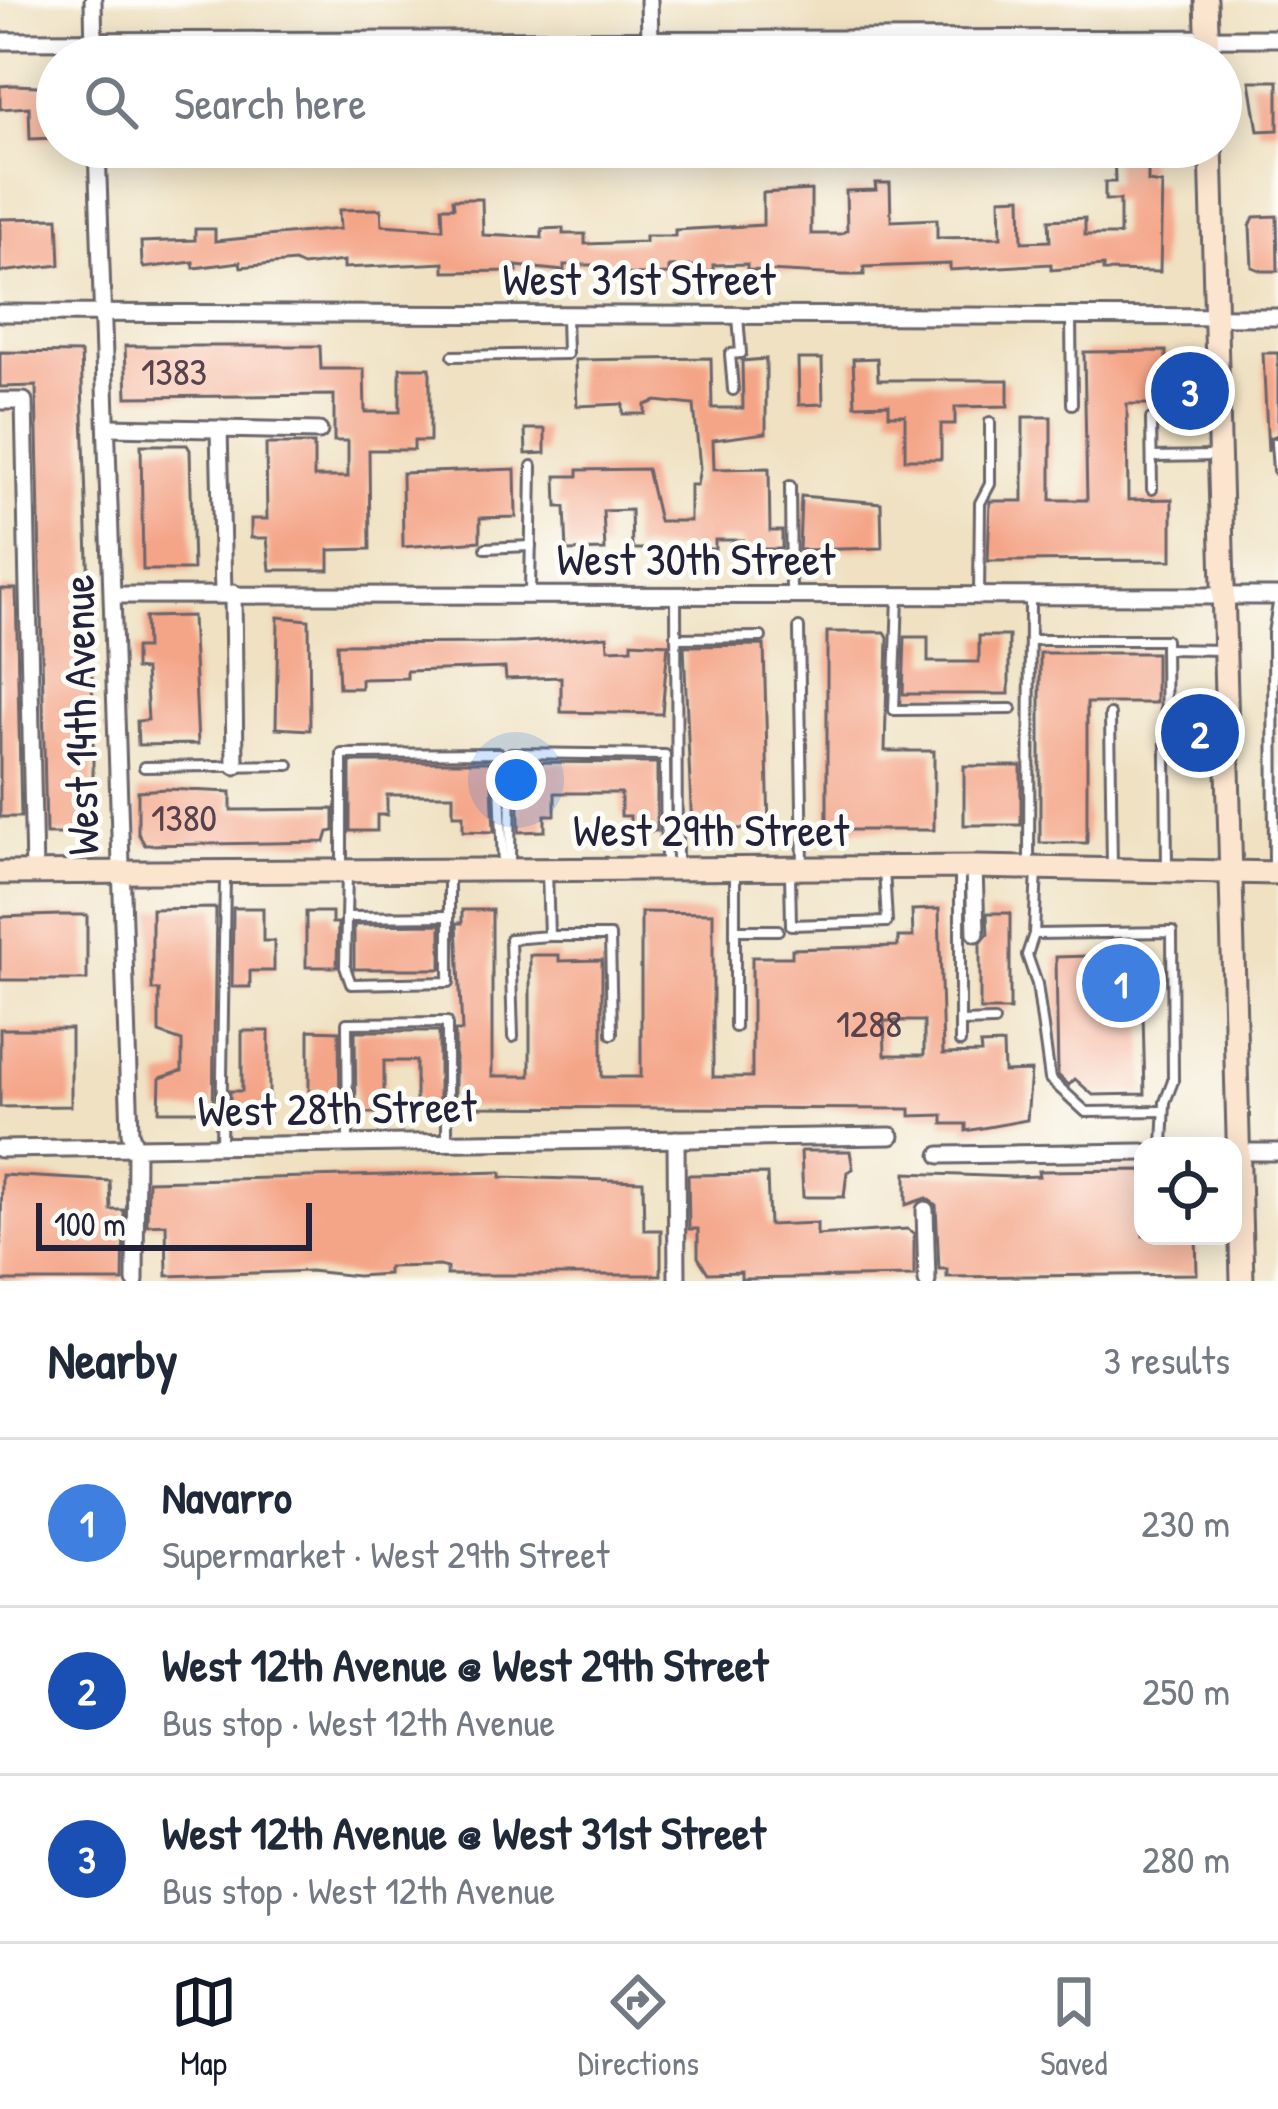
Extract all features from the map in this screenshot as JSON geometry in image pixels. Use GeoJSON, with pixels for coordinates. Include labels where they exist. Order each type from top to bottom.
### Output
{"type":"FeatureCollection","features":[{"type":"Feature","properties":{"kind":"street"},"geometry":{"type":"LineString","coordinates":[[93,0],[93,36]]}},
{"type":"Feature","properties":{"kind":"street"},"geometry":{"type":"LineString","coordinates":[[649,0],[650,36]]}},
{"type":"Feature","properties":{"kind":"street"},"geometry":{"type":"LineString","coordinates":[[1206,0],[1208,36]]}},
{"type":"Feature","properties":{"kind":"street"},"geometry":{"type":"LineString","coordinates":[[1242,43],[1278,38]]}},
{"type":"Feature","properties":{"kind":"street"},"geometry":{"type":"LineString","coordinates":[[0,41],[36,40]]}},
{"type":"Feature","properties":{"kind":"street","name":"West 14th Avenue"},"geometry":{"type":"LineString","coordinates":[[98,168],[115,595],[118,872],[130,1133],[136,1149],[135,1281]]}},
{"type":"Feature","properties":{"kind":"street"},"geometry":{"type":"LineString","coordinates":[[1212,168],[1236,1137]]}},
{"type":"Feature","properties":{"kind":"street","name":"West 31st Street"},"geometry":{"type":"LineString","coordinates":[[0,313],[1278,317]]}},
{"type":"Feature","properties":{"kind":"street"},"geometry":{"type":"LineString","coordinates":[[0,401],[23,401],[34,873]]}},
{"type":"Feature","properties":{"kind":"street"},"geometry":{"type":"LineString","coordinates":[[107,427],[319,431]]}},
{"type":"Feature","properties":{"kind":"street"},"geometry":{"type":"LineString","coordinates":[[219,429],[235,766]]}},
{"type":"Feature","properties":{"kind":"street","name":"West 30th Street"},"geometry":{"type":"LineString","coordinates":[[115,595],[1224,596],[1278,600]]}},
{"type":"Feature","properties":{"kind":"street"},"geometry":{"type":"LineString","coordinates":[[967,867],[976,933]]}},
{"type":"Feature","properties":{"kind":"street","name":"West 29th Street"},"geometry":{"type":"LineString","coordinates":[[0,872],[967,867],[1276,873]]}},
{"type":"Feature","properties":{"kind":"street","name":"West 28th Street"},"geometry":{"type":"LineString","coordinates":[[0,1149],[348,1140],[891,1136]]}},
{"type":"Feature","properties":{"kind":"street"},"geometry":{"type":"LineString","coordinates":[[676,1139],[677,1281]]}},
{"type":"Feature","properties":{"kind":"street"},"geometry":{"type":"LineString","coordinates":[[940,1155],[1134,1152]]}},
{"type":"Feature","properties":{"kind":"street"},"geometry":{"type":"LineString","coordinates":[[1242,1152],[1278,1152]]}},
{"type":"Feature","properties":{"kind":"street"},"geometry":{"type":"LineString","coordinates":[[925,1210],[927,1281]]}},
{"type":"Feature","properties":{"kind":"street"},"geometry":{"type":"LineString","coordinates":[[1240,1245],[1242,1281]]}},
{"type":"Feature","properties":{"kind":"lane"},"geometry":{"type":"LineString","coordinates":[[454,356],[567,354],[566,314]]}},
{"type":"Feature","properties":{"kind":"lane"},"geometry":{"type":"LineString","coordinates":[[733,390],[730,354],[741,353],[738,315]]}},
{"type":"Feature","properties":{"kind":"lane"},"geometry":{"type":"LineString","coordinates":[[1071,317],[1072,404]]}},
{"type":"Feature","properties":{"kind":"lane"},"geometry":{"type":"LineString","coordinates":[[1151,419],[1152,489]]}},
{"type":"Feature","properties":{"kind":"lane"},"geometry":{"type":"LineString","coordinates":[[979,596],[980,503],[990,484],[990,422]]}},
{"type":"Feature","properties":{"kind":"lane"},"geometry":{"type":"LineString","coordinates":[[1276,443],[1278,470]]}},
{"type":"Feature","properties":{"kind":"lane"},"geometry":{"type":"LineString","coordinates":[[1152,457],[1220,456]]}},
{"type":"Feature","properties":{"kind":"lane"},"geometry":{"type":"LineString","coordinates":[[530,594],[532,466]]}},
{"type":"Feature","properties":{"kind":"lane"},"geometry":{"type":"LineString","coordinates":[[790,486],[791,595]]}},
{"type":"Feature","properties":{"kind":"lane"},"geometry":{"type":"LineString","coordinates":[[486,548],[531,546]]}},
{"type":"Feature","properties":{"kind":"lane"},"geometry":{"type":"LineString","coordinates":[[671,869],[676,595]]}},
{"type":"Feature","properties":{"kind":"lane"},"geometry":{"type":"LineString","coordinates":[[898,596],[894,710],[1011,709]]}},
{"type":"Feature","properties":{"kind":"lane"},"geometry":{"type":"LineString","coordinates":[[1030,596],[1034,934],[1027,955],[1037,984],[1050,1078],[1086,1112],[1164,1111]]}},
{"type":"Feature","properties":{"kind":"lane"},"geometry":{"type":"LineString","coordinates":[[1276,873],[1273,633],[1278,600]]}},
{"type":"Feature","properties":{"kind":"lane"},"geometry":{"type":"LineString","coordinates":[[799,628],[797,868],[791,925],[887,922],[884,868]]}},
{"type":"Feature","properties":{"kind":"lane"},"geometry":{"type":"LineString","coordinates":[[676,638],[761,637]]}},
{"type":"Feature","properties":{"kind":"lane"},"geometry":{"type":"LineString","coordinates":[[1030,640],[1165,640],[1167,872]]}},
{"type":"Feature","properties":{"kind":"lane"},"geometry":{"type":"LineString","coordinates":[[1165,649],[1227,650]]}},
{"type":"Feature","properties":{"kind":"lane"},"geometry":{"type":"LineString","coordinates":[[1110,715],[1112,871]]}},
{"type":"Feature","properties":{"kind":"lane"},"geometry":{"type":"LineString","coordinates":[[449,870],[449,982],[351,984],[345,967],[342,754],[499,753],[506,870]]}},
{"type":"Feature","properties":{"kind":"lane"},"geometry":{"type":"LineString","coordinates":[[506,870],[511,753],[665,754],[671,869]]}},
{"type":"Feature","properties":{"kind":"lane"},"geometry":{"type":"LineString","coordinates":[[144,766],[289,765]]}},
{"type":"Feature","properties":{"kind":"lane"},"geometry":{"type":"LineString","coordinates":[[960,1042],[967,867]]}},
{"type":"Feature","properties":{"kind":"lane"},"geometry":{"type":"LineString","coordinates":[[735,868],[735,1028]]}},
{"type":"Feature","properties":{"kind":"lane"},"geometry":{"type":"LineString","coordinates":[[547,870],[549,936]]}},
{"type":"Feature","properties":{"kind":"lane"},"geometry":{"type":"LineString","coordinates":[[220,1145],[225,871]]}},
{"type":"Feature","properties":{"kind":"lane"},"geometry":{"type":"LineString","coordinates":[[346,917],[449,916]]}},
{"type":"Feature","properties":{"kind":"lane"},"geometry":{"type":"LineString","coordinates":[[735,931],[778,930]]}},
{"type":"Feature","properties":{"kind":"lane"},"geometry":{"type":"LineString","coordinates":[[1034,934],[1172,932],[1173,1081],[1164,1111],[1163,1137]]}},
{"type":"Feature","properties":{"kind":"lane"},"geometry":{"type":"LineString","coordinates":[[513,1037],[510,939],[549,936],[610,936],[612,1034]]}},
{"type":"Feature","properties":{"kind":"lane"},"geometry":{"type":"LineString","coordinates":[[348,1140],[347,1023],[447,1022],[447,1141]]}},
{"type":"Feature","properties":{"kind":"lane"},"geometry":{"type":"LineString","coordinates":[[960,1022],[994,1022]]}},
{"type":"Feature","properties":{"kind":"building"},"geometry":{"type":"Polygon","coordinates":[[[1250,81],[1278,81],[1278,130],[1258,131],[1250,81]]]}},
{"type":"Feature","properties":{"kind":"building"},"geometry":{"type":"Polygon","coordinates":[[[0,86],[36,86],[36,139],[30,139],[29,107],[0,109],[0,86]]]}},
{"type":"Feature","properties":{"kind":"building"},"geometry":{"type":"Polygon","coordinates":[[[1115,168],[1148,168],[1148,182],[1162,184],[1160,272],[1103,271],[1103,266],[1051,270],[1051,264],[950,270],[950,264],[864,267],[864,275],[842,275],[747,270],[747,264],[713,265],[713,271],[706,272],[698,272],[698,266],[669,267],[669,274],[646,275],[595,273],[595,265],[564,265],[564,271],[516,266],[517,271],[444,272],[444,263],[344,268],[344,261],[241,267],[240,262],[194,268],[193,262],[144,268],[142,264],[141,242],[195,240],[195,229],[215,229],[215,241],[340,229],[339,210],[381,209],[382,225],[443,229],[442,207],[454,207],[453,199],[482,199],[483,235],[542,238],[542,229],[563,228],[563,234],[585,234],[585,244],[645,242],[645,236],[675,236],[675,230],[763,225],[763,193],[811,190],[811,234],[841,234],[847,230],[846,191],[876,190],[875,183],[890,183],[891,221],[937,219],[937,238],[1001,237],[1000,198],[1021,197],[1022,242],[1050,241],[1049,220],[1085,218],[1085,235],[1120,235],[1120,200],[1105,200],[1105,182],[1115,182],[1115,168]]]}},
{"type":"Feature","properties":{"kind":"building"},"geometry":{"type":"Polygon","coordinates":[[[1277,216],[1278,271],[1262,271],[1252,267],[1250,226],[1254,217],[1277,216]]]}},
{"type":"Feature","properties":{"kind":"building"},"geometry":{"type":"Polygon","coordinates":[[[58,218],[60,265],[0,272],[0,219],[58,218]]]}},
{"type":"Feature","properties":{"kind":"building"},"geometry":{"type":"Polygon","coordinates":[[[125,346],[320,346],[321,369],[364,369],[365,412],[400,412],[400,368],[430,368],[430,441],[414,441],[414,450],[369,450],[370,549],[329,550],[329,570],[270,570],[267,538],[251,538],[251,519],[267,519],[266,444],[314,444],[314,477],[348,477],[348,441],[334,441],[334,395],[127,397],[125,346]]]}},
{"type":"Feature","properties":{"kind":"building"},"geometry":{"type":"Polygon","coordinates":[[[1166,351],[1166,404],[1127,404],[1128,500],[1172,499],[1172,560],[988,561],[990,501],[1023,501],[1023,417],[1051,417],[1051,500],[1087,500],[1084,352],[1166,351]]]}},
{"type":"Feature","properties":{"kind":"building"},"geometry":{"type":"Polygon","coordinates":[[[0,352],[81,353],[93,708],[93,826],[88,826],[88,834],[46,834],[36,386],[0,387],[0,352]]]}},
{"type":"Feature","properties":{"kind":"building"},"geometry":{"type":"Polygon","coordinates":[[[1263,353],[1278,353],[1278,435],[1269,438],[1268,452],[1263,353]]]}},
{"type":"Feature","properties":{"kind":"building"},"geometry":{"type":"Polygon","coordinates":[[[711,358],[712,408],[743,408],[742,361],[766,359],[766,433],[713,440],[714,469],[769,468],[770,531],[782,531],[782,549],[743,549],[743,540],[715,540],[715,549],[632,549],[631,510],[603,511],[605,550],[567,551],[565,507],[557,507],[556,476],[578,476],[578,470],[647,469],[659,521],[690,521],[690,485],[697,485],[700,468],[694,405],[656,401],[645,405],[645,414],[623,414],[623,404],[577,406],[575,360],[711,358]]]}},
{"type":"Feature","properties":{"kind":"building"},"geometry":{"type":"Polygon","coordinates":[[[877,358],[878,380],[1008,380],[1008,406],[955,407],[955,424],[941,424],[941,459],[905,459],[905,415],[889,415],[889,404],[855,405],[853,359],[877,358]]]}},
{"type":"Feature","properties":{"kind":"building"},"geometry":{"type":"Polygon","coordinates":[[[798,359],[822,359],[823,404],[799,405],[798,359]]]}},
{"type":"Feature","properties":{"kind":"building"},"geometry":{"type":"Polygon","coordinates":[[[525,429],[545,429],[545,453],[526,454],[525,429]]]}},
{"type":"Feature","properties":{"kind":"building"},"geometry":{"type":"Polygon","coordinates":[[[141,445],[187,445],[190,450],[193,570],[143,570],[141,445]]]}},
{"type":"Feature","properties":{"kind":"building"},"geometry":{"type":"Polygon","coordinates":[[[515,469],[516,517],[480,518],[480,541],[403,547],[402,473],[515,469]]]}},
{"type":"Feature","properties":{"kind":"building"},"geometry":{"type":"Polygon","coordinates":[[[801,496],[881,503],[882,548],[799,550],[801,496]]]}},
{"type":"Feature","properties":{"kind":"building"},"geometry":{"type":"Polygon","coordinates":[[[0,589],[16,589],[21,817],[0,817],[0,589]]]}},
{"type":"Feature","properties":{"kind":"building"},"geometry":{"type":"Polygon","coordinates":[[[192,616],[198,744],[138,745],[137,721],[148,720],[145,670],[135,669],[135,648],[146,648],[145,617],[192,616]]]}},
{"type":"Feature","properties":{"kind":"building"},"geometry":{"type":"Polygon","coordinates":[[[278,617],[309,620],[310,730],[276,728],[278,617]]]}},
{"type":"Feature","properties":{"kind":"building"},"geometry":{"type":"Polygon","coordinates":[[[827,632],[885,632],[888,637],[885,751],[934,751],[934,830],[827,830],[827,632]]]}},
{"type":"Feature","properties":{"kind":"building"},"geometry":{"type":"Polygon","coordinates":[[[607,636],[608,649],[632,648],[632,642],[668,644],[662,714],[561,712],[561,677],[506,679],[505,668],[407,671],[407,678],[361,679],[361,688],[339,688],[337,644],[514,643],[607,636]]]}},
{"type":"Feature","properties":{"kind":"building"},"geometry":{"type":"Polygon","coordinates":[[[979,636],[1009,636],[1009,694],[903,694],[905,637],[928,637],[928,662],[979,662],[979,636]]]}},
{"type":"Feature","properties":{"kind":"building"},"geometry":{"type":"Polygon","coordinates":[[[764,645],[769,828],[692,830],[684,646],[764,645]]]}},
{"type":"Feature","properties":{"kind":"building"},"geometry":{"type":"Polygon","coordinates":[[[1040,653],[1156,653],[1156,703],[1087,703],[1087,843],[1040,843],[1040,653]]]}},
{"type":"Feature","properties":{"kind":"building"},"geometry":{"type":"Polygon","coordinates":[[[350,762],[491,762],[494,832],[463,831],[463,815],[453,815],[453,795],[387,795],[387,815],[377,815],[377,831],[350,831],[350,762]]]}},
{"type":"Feature","properties":{"kind":"building"},"geometry":{"type":"Polygon","coordinates":[[[519,762],[657,763],[657,831],[630,831],[630,816],[621,816],[621,793],[555,793],[555,815],[545,815],[545,831],[519,832],[519,762]]]}},
{"type":"Feature","properties":{"kind":"building"},"geometry":{"type":"Polygon","coordinates":[[[964,766],[1021,766],[1021,825],[964,825],[964,766]]]}},
{"type":"Feature","properties":{"kind":"building"},"geometry":{"type":"Polygon","coordinates":[[[138,791],[231,792],[231,810],[334,809],[334,831],[328,832],[325,842],[145,845],[138,833],[138,791]]]}},
{"type":"Feature","properties":{"kind":"building"},"geometry":{"type":"Polygon","coordinates":[[[216,908],[213,1111],[159,1111],[160,1078],[182,1071],[182,1041],[159,1033],[159,990],[152,990],[152,909],[216,908]]]}},
{"type":"Feature","properties":{"kind":"building"},"geometry":{"type":"Polygon","coordinates":[[[233,908],[263,908],[263,941],[274,941],[274,971],[250,971],[250,987],[232,987],[233,908]]]}},
{"type":"Feature","properties":{"kind":"building"},"geometry":{"type":"Polygon","coordinates":[[[939,909],[943,1054],[981,1053],[980,1045],[1003,1044],[1004,1072],[1031,1071],[1027,1120],[966,1131],[966,1124],[943,1124],[943,1115],[910,1116],[910,1109],[455,1107],[455,1031],[462,1031],[457,923],[462,923],[462,910],[492,910],[492,1076],[530,1076],[530,955],[559,955],[559,961],[602,960],[602,1077],[641,1077],[641,912],[713,913],[713,1077],[752,1077],[752,957],[792,957],[792,949],[898,946],[898,937],[913,937],[912,910],[939,909]],[[884,1021],[885,1055],[924,1055],[924,1021],[884,1021]]]}},
{"type":"Feature","properties":{"kind":"building"},"geometry":{"type":"Polygon","coordinates":[[[306,912],[332,912],[332,923],[338,923],[337,967],[306,967],[306,912]]]}},
{"type":"Feature","properties":{"kind":"building"},"geometry":{"type":"Polygon","coordinates":[[[987,913],[1010,913],[1010,1010],[980,1010],[980,944],[988,934],[987,913]]]}},
{"type":"Feature","properties":{"kind":"building"},"geometry":{"type":"Polygon","coordinates":[[[87,915],[87,980],[0,980],[0,917],[87,915]]]}},
{"type":"Feature","properties":{"kind":"building"},"geometry":{"type":"Polygon","coordinates":[[[441,924],[441,969],[354,969],[354,925],[441,924]]]}},
{"type":"Feature","properties":{"kind":"building"},"geometry":{"type":"Polygon","coordinates":[[[1122,950],[1140,956],[1146,973],[1142,973],[1145,1094],[1093,1095],[1075,1079],[1069,1085],[1058,1075],[1056,957],[1122,955],[1122,950]]]}},
{"type":"Feature","properties":{"kind":"building"},"geometry":{"type":"Polygon","coordinates":[[[0,1029],[71,1029],[71,1106],[0,1107],[0,1029]]]}},
{"type":"Feature","properties":{"kind":"building"},"geometry":{"type":"Polygon","coordinates":[[[309,1030],[339,1031],[340,1113],[309,1113],[309,1030]]]}},
{"type":"Feature","properties":{"kind":"building"},"geometry":{"type":"Polygon","coordinates":[[[242,1031],[269,1031],[269,1113],[230,1111],[230,1091],[242,1091],[242,1031]]]}},
{"type":"Feature","properties":{"kind":"building"},"geometry":{"type":"Polygon","coordinates":[[[355,1031],[439,1031],[439,1112],[416,1112],[416,1061],[384,1061],[384,1113],[356,1113],[355,1031]]]}},
{"type":"Feature","properties":{"kind":"building"},"geometry":{"type":"Polygon","coordinates":[[[801,1151],[850,1151],[853,1169],[847,1172],[844,1197],[803,1197],[801,1151]]]}},
{"type":"Feature","properties":{"kind":"building"},"geometry":{"type":"Polygon","coordinates":[[[1134,1170],[1134,1245],[1196,1245],[1197,1274],[947,1277],[947,1269],[939,1269],[936,1205],[926,1198],[906,1205],[906,1173],[1013,1177],[1039,1176],[1038,1171],[1134,1170]]]}},
{"type":"Feature","properties":{"kind":"building"},"geometry":{"type":"Polygon","coordinates":[[[501,1172],[501,1177],[643,1181],[644,1230],[661,1230],[661,1275],[447,1275],[447,1268],[439,1266],[388,1267],[388,1274],[357,1276],[310,1271],[167,1276],[166,1224],[147,1225],[148,1181],[501,1172]]]}},
{"type":"Feature","properties":{"kind":"building"},"geometry":{"type":"Polygon","coordinates":[[[767,1174],[769,1225],[817,1223],[817,1235],[907,1229],[914,1233],[914,1276],[741,1279],[741,1272],[708,1273],[698,1257],[698,1229],[689,1229],[688,1175],[767,1174]]]}},
{"type":"Feature","properties":{"kind":"building"},"geometry":{"type":"Polygon","coordinates":[[[2,1175],[110,1181],[111,1210],[124,1210],[123,1281],[0,1281],[2,1175]]]}},
{"type":"Feature","properties":{"kind":"place","name":"West 12th Avenue @ West 31st Street"},"geometry":{"type":"Point","coordinates":[1190,391]}},
{"type":"Feature","properties":{"kind":"place","name":"West 12th Avenue @ West 29th Street"},"geometry":{"type":"Point","coordinates":[1200,733]}},
{"type":"Feature","properties":{"kind":"place","name":"Navarro"},"geometry":{"type":"Point","coordinates":[1121,983]}}]}
